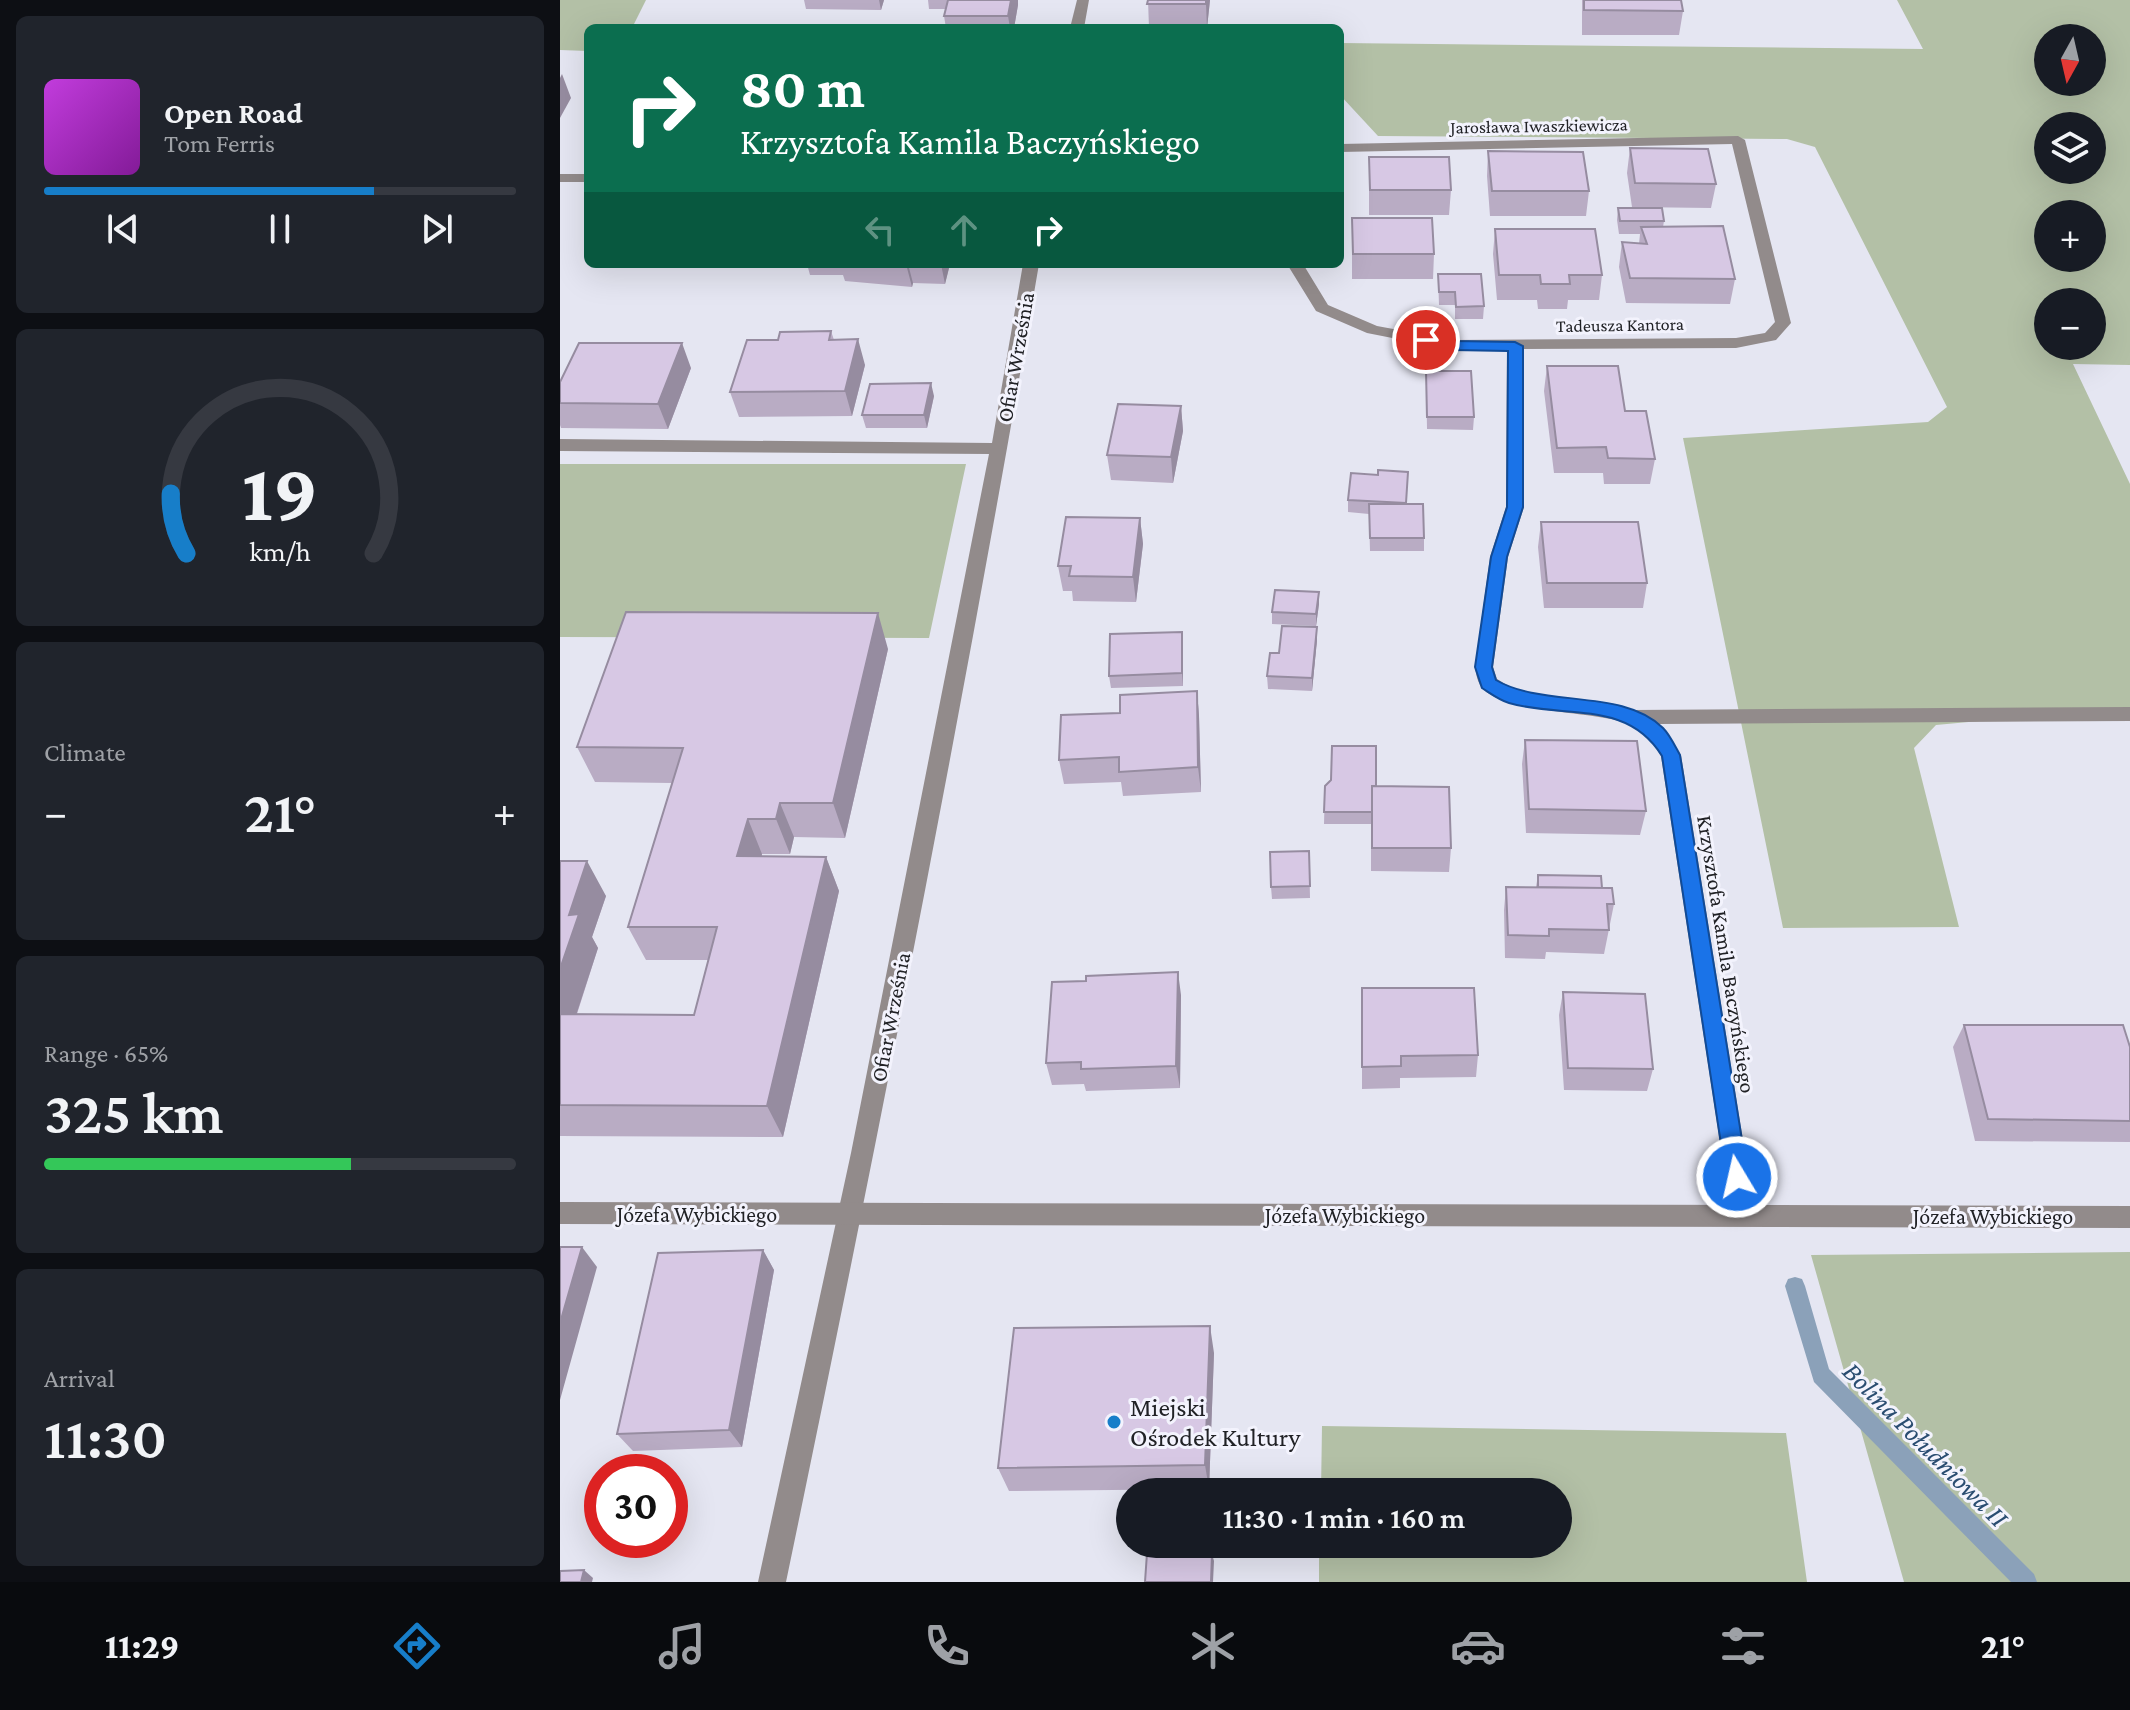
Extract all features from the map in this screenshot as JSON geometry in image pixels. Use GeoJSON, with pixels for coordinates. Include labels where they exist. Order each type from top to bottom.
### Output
{"type":"FeatureCollection","features":[{"type":"Feature","properties":{"kind":"street"},"geometry":{"type":"LineString","coordinates":[[1078,24],[1083,0]]}},
{"type":"Feature","properties":{"kind":"street","name":"Jarosława Iwaszkiewicza"},"geometry":{"type":"LineString","coordinates":[[1344,148],[1738,140]]}},
{"type":"Feature","properties":{"kind":"street","name":"Tadeusza Kantora"},"geometry":{"type":"LineString","coordinates":[[1297,268],[1322,308],[1373,330],[1453,345],[1736,343],[1770,337],[1783,323],[1738,140]]}},
{"type":"Feature","properties":{"kind":"street"},"geometry":{"type":"LineString","coordinates":[[560,178],[584,178]]}},
{"type":"Feature","properties":{"kind":"street","name":"Ofiar Września"},"geometry":{"type":"LineString","coordinates":[[772,1582],[850,1214],[999,449],[1030,268]]}},
{"type":"Feature","properties":{"kind":"street","name":"Krzysztofa Kamila Baczyńskiego"},"geometry":{"type":"LineString","coordinates":[[1515,346],[1515,507],[1499,557],[1484,667],[1488,683],[1511,697],[1633,717],[2130,714]]}},
{"type":"Feature","properties":{"kind":"street","name":"Ofiar Września"},"geometry":{"type":"LineString","coordinates":[[560,445],[999,449]]}},
{"type":"Feature","properties":{"kind":"street","name":"Krzysztofa Kamila Baczyńskiego"},"geometry":{"type":"LineString","coordinates":[[1633,717],[1657,733],[1671,755],[1743,1215]]}},
{"type":"Feature","properties":{"kind":"street","name":"Józefa Wybickiego"},"geometry":{"type":"LineString","coordinates":[[560,1213],[2130,1217]]}},
{"type":"Feature","properties":{"kind":"green space"},"geometry":{"type":"Polygon","coordinates":[[[560,0],[646,0],[634,24],[584,24],[584,51],[560,50],[560,0]]]}},
{"type":"Feature","properties":{"kind":"green space"},"geometry":{"type":"Polygon","coordinates":[[[1897,0],[2130,0],[2130,365],[2073,364],[2130,484],[2130,707],[1936,725],[1914,748],[1959,927],[1783,928],[1683,438],[1928,422],[1947,407],[1815,147],[1787,139],[1378,136],[1344,99],[1344,43],[1923,49],[1897,0]]]}},
{"type":"Feature","properties":{"kind":"green space"},"geometry":{"type":"Polygon","coordinates":[[[560,464],[966,464],[929,638],[560,637],[560,464]]]}},
{"type":"Feature","properties":{"kind":"green space"},"geometry":{"type":"Polygon","coordinates":[[[2130,1252],[2130,1582],[1904,1582],[1811,1255],[2130,1252]]]}},
{"type":"Feature","properties":{"kind":"green space"},"geometry":{"type":"Polygon","coordinates":[[[1322,1426],[1786,1433],[1807,1582],[1319,1582],[1319,1558],[1572,1558],[1572,1478],[1321,1478],[1322,1426]]]}},
{"type":"Feature","properties":{"kind":"building"},"geometry":{"type":"Polygon","coordinates":[[[948,0],[1011,0],[1008,16],[944,16],[948,0]]]}},
{"type":"Feature","properties":{"kind":"building"},"geometry":{"type":"Polygon","coordinates":[[[1148,0],[1206,0],[1206,4],[1147,4],[1148,0]]]}},
{"type":"Feature","properties":{"kind":"building"},"geometry":{"type":"Polygon","coordinates":[[[1584,0],[1681,0],[1683,11],[1584,10],[1584,0]]]}},
{"type":"Feature","properties":{"kind":"building"},"geometry":{"type":"Polygon","coordinates":[[[1630,148],[1708,149],[1716,184],[1635,183],[1630,148]]]}},
{"type":"Feature","properties":{"kind":"building"},"geometry":{"type":"Polygon","coordinates":[[[1488,151],[1583,152],[1589,191],[1492,191],[1488,151]]]}},
{"type":"Feature","properties":{"kind":"building"},"geometry":{"type":"Polygon","coordinates":[[[1369,157],[1449,157],[1451,190],[1370,190],[1369,157]]]}},
{"type":"Feature","properties":{"kind":"building"},"geometry":{"type":"Polygon","coordinates":[[[1618,208],[1662,208],[1664,221],[1620,221],[1618,208]]]}},
{"type":"Feature","properties":{"kind":"building"},"geometry":{"type":"Polygon","coordinates":[[[1352,218],[1432,218],[1434,254],[1353,254],[1352,218]]]}},
{"type":"Feature","properties":{"kind":"building"},"geometry":{"type":"Polygon","coordinates":[[[1723,226],[1735,279],[1630,278],[1622,242],[1647,244],[1641,227],[1723,226]]]}},
{"type":"Feature","properties":{"kind":"building"},"geometry":{"type":"Polygon","coordinates":[[[1495,229],[1595,229],[1602,275],[1569,275],[1570,284],[1541,284],[1540,275],[1499,275],[1495,229]]]}},
{"type":"Feature","properties":{"kind":"building"},"geometry":{"type":"Polygon","coordinates":[[[1438,274],[1481,274],[1484,306],[1456,307],[1455,292],[1439,292],[1438,274]]]}},
{"type":"Feature","properties":{"kind":"building"},"geometry":{"type":"Polygon","coordinates":[[[831,331],[829,340],[858,339],[845,391],[730,392],[747,340],[778,340],[780,332],[831,331]]]}},
{"type":"Feature","properties":{"kind":"building"},"geometry":{"type":"Polygon","coordinates":[[[579,343],[682,343],[658,404],[560,403],[560,382],[579,343]]]}},
{"type":"Feature","properties":{"kind":"building"},"geometry":{"type":"Polygon","coordinates":[[[1547,366],[1618,366],[1625,411],[1646,411],[1655,459],[1608,458],[1606,447],[1557,448],[1547,366]]]}},
{"type":"Feature","properties":{"kind":"building"},"geometry":{"type":"Polygon","coordinates":[[[1426,371],[1471,371],[1474,417],[1427,417],[1426,371]]]}},
{"type":"Feature","properties":{"kind":"building"},"geometry":{"type":"Polygon","coordinates":[[[931,383],[924,415],[862,415],[870,384],[931,383]]]}},
{"type":"Feature","properties":{"kind":"building"},"geometry":{"type":"Polygon","coordinates":[[[1118,404],[1181,406],[1171,457],[1107,455],[1118,404]]]}},
{"type":"Feature","properties":{"kind":"building"},"geometry":{"type":"Polygon","coordinates":[[[1378,470],[1408,472],[1406,503],[1348,500],[1351,473],[1378,475],[1378,470]]]}},
{"type":"Feature","properties":{"kind":"building"},"geometry":{"type":"Polygon","coordinates":[[[1369,504],[1423,504],[1424,538],[1370,538],[1369,504]]]}},
{"type":"Feature","properties":{"kind":"building"},"geometry":{"type":"Polygon","coordinates":[[[1066,517],[1140,518],[1133,577],[1069,576],[1071,566],[1058,566],[1066,517]]]}},
{"type":"Feature","properties":{"kind":"building"},"geometry":{"type":"Polygon","coordinates":[[[1541,522],[1638,522],[1647,583],[1547,583],[1541,522]]]}},
{"type":"Feature","properties":{"kind":"building"},"geometry":{"type":"Polygon","coordinates":[[[1275,590],[1319,592],[1316,614],[1272,612],[1275,590]]]}},
{"type":"Feature","properties":{"kind":"building"},"geometry":{"type":"Polygon","coordinates":[[[626,612],[878,613],[833,803],[780,803],[776,819],[748,819],[737,856],[826,857],[767,1106],[560,1105],[560,1014],[694,1015],[717,927],[628,927],[683,748],[577,747],[626,612]]]}},
{"type":"Feature","properties":{"kind":"building"},"geometry":{"type":"Polygon","coordinates":[[[1282,626],[1317,627],[1312,678],[1267,676],[1270,653],[1279,653],[1282,626]]]}},
{"type":"Feature","properties":{"kind":"building"},"geometry":{"type":"Polygon","coordinates":[[[1182,632],[1182,673],[1109,676],[1110,634],[1182,632]]]}},
{"type":"Feature","properties":{"kind":"building"},"geometry":{"type":"Polygon","coordinates":[[[1197,691],[1198,767],[1119,772],[1119,757],[1059,760],[1061,715],[1120,713],[1120,695],[1197,691]]]}},
{"type":"Feature","properties":{"kind":"building"},"geometry":{"type":"Polygon","coordinates":[[[1525,740],[1637,741],[1646,811],[1529,809],[1525,740]]]}},
{"type":"Feature","properties":{"kind":"building"},"geometry":{"type":"Polygon","coordinates":[[[1332,746],[1376,746],[1376,786],[1372,786],[1372,812],[1324,812],[1325,786],[1331,780],[1332,746]]]}},
{"type":"Feature","properties":{"kind":"building"},"geometry":{"type":"Polygon","coordinates":[[[1372,786],[1449,787],[1451,848],[1372,848],[1372,786]]]}},
{"type":"Feature","properties":{"kind":"building"},"geometry":{"type":"Polygon","coordinates":[[[1309,851],[1310,886],[1271,887],[1270,852],[1309,851]]]}},
{"type":"Feature","properties":{"kind":"building"},"geometry":{"type":"Polygon","coordinates":[[[560,861],[587,861],[569,915],[579,914],[560,969],[560,861]]]}},
{"type":"Feature","properties":{"kind":"building"},"geometry":{"type":"Polygon","coordinates":[[[1538,875],[1601,876],[1602,888],[1538,887],[1538,875]]]}},
{"type":"Feature","properties":{"kind":"building"},"geometry":{"type":"Polygon","coordinates":[[[1506,887],[1612,888],[1614,904],[1607,904],[1609,930],[1549,929],[1549,936],[1508,935],[1506,887]]]}},
{"type":"Feature","properties":{"kind":"building"},"geometry":{"type":"Polygon","coordinates":[[[1178,972],[1176,1066],[1081,1069],[1081,1062],[1046,1063],[1052,982],[1086,981],[1086,976],[1178,972]]]}},
{"type":"Feature","properties":{"kind":"building"},"geometry":{"type":"Polygon","coordinates":[[[1362,988],[1474,988],[1478,1055],[1401,1056],[1401,1066],[1362,1067],[1362,988]]]}},
{"type":"Feature","properties":{"kind":"building"},"geometry":{"type":"Polygon","coordinates":[[[1563,992],[1645,994],[1653,1069],[1568,1068],[1563,992]]]}},
{"type":"Feature","properties":{"kind":"building"},"geometry":{"type":"Polygon","coordinates":[[[1964,1025],[2123,1025],[2130,1047],[2130,1121],[1988,1119],[1964,1025]]]}},
{"type":"Feature","properties":{"kind":"building"},"geometry":{"type":"Polygon","coordinates":[[[560,1247],[582,1247],[560,1323],[560,1247]]]}},
{"type":"Feature","properties":{"kind":"building"},"geometry":{"type":"Polygon","coordinates":[[[763,1250],[729,1430],[617,1434],[658,1253],[763,1250]]]}},
{"type":"Feature","properties":{"kind":"building","name":"Miejski Ośrodek Kultury"},"geometry":{"type":"Polygon","coordinates":[[[1210,1326],[1205,1465],[998,1468],[1014,1328],[1210,1326]]]}},
{"type":"Feature","properties":{"kind":"building"},"geometry":{"type":"Polygon","coordinates":[[[1147,1558],[1212,1558],[1211,1582],[1145,1582],[1147,1558]]]}},
{"type":"Feature","properties":{"kind":"building"},"geometry":{"type":"Polygon","coordinates":[[[584,1570],[581,1582],[560,1582],[560,1571],[584,1570]]]}},
{"type":"Feature","properties":{"kind":"waterway","name":"Bolina Południowa II"},"geometry":{"type":"LineString","coordinates":[[1795,1286],[1821,1375],[2026,1582]]}},
{"type":"Feature","properties":{"kind":"place","name":"Miejski Ośrodek Kultury"},"geometry":{"type":"Point","coordinates":[1114,1422]}},
{"type":"Feature","properties":{"kind":"route"},"geometry":{"type":"LineString","coordinates":[[1426,340],[1453,345],[1515,346],[1515,507],[1499,557],[1484,667],[1488,683],[1511,697],[1633,717],[1657,733],[1671,755],[1737,1177]]}}]}
